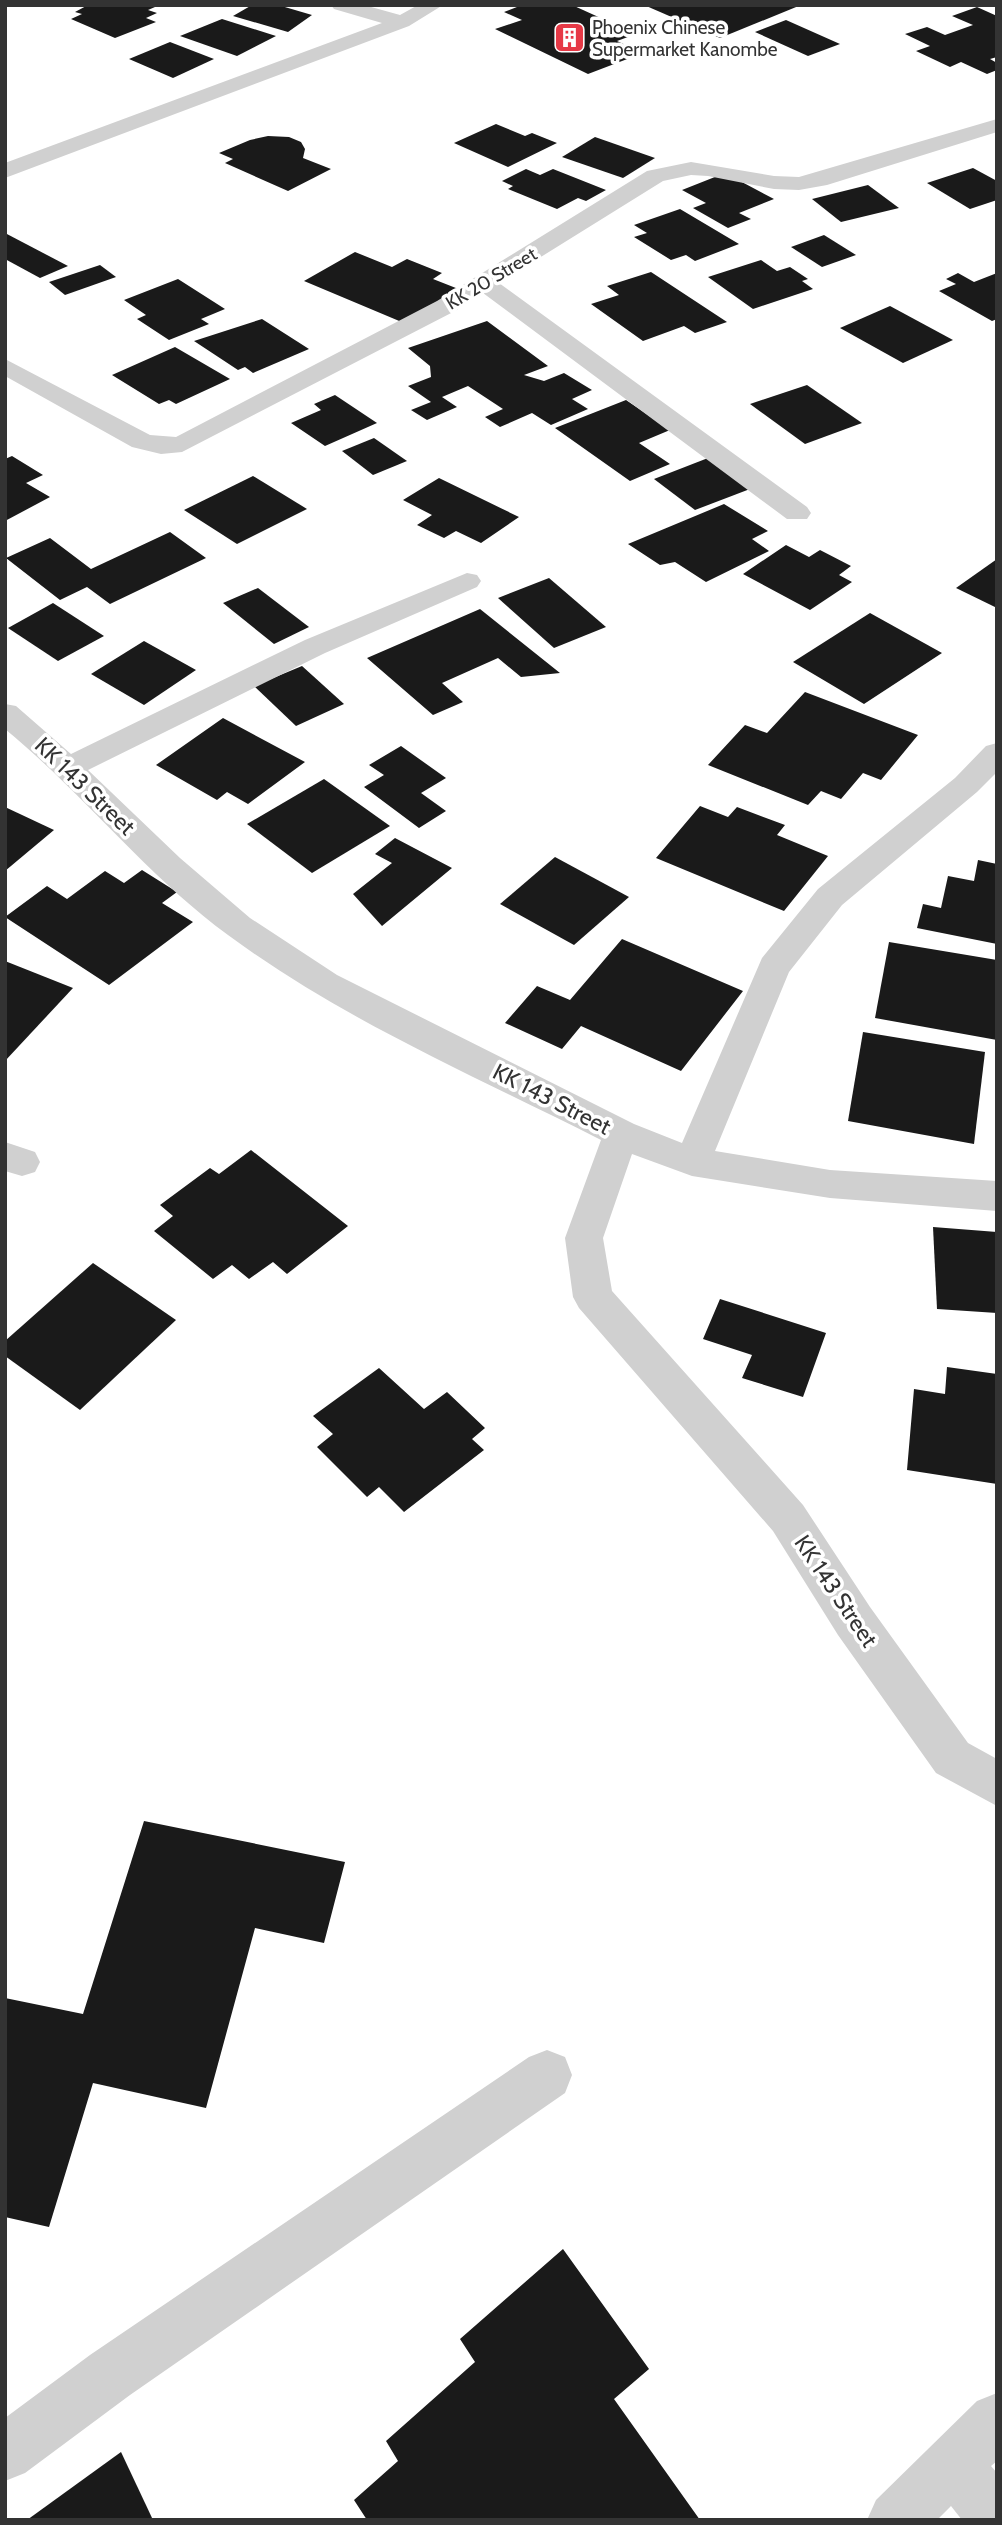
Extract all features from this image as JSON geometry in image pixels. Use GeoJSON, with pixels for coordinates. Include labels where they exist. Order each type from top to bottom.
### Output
{"type":"FeatureCollection","features":[{"type":"Feature","properties":{"kind":"street"},"geometry":{"type":"LineString","coordinates":[[341,5],[402,22]]}},
{"type":"Feature","properties":{"kind":"street"},"geometry":{"type":"LineString","coordinates":[[5,171],[402,22],[433,5]]}},
{"type":"Feature","properties":{"kind":"street","name":"KK 20 Street"},"geometry":{"type":"LineString","coordinates":[[5,366],[141,440],[161,446],[182,444],[355,356],[484,283],[656,176],[673,169],[723,170],[793,184],[819,180],[997,125]]}},
{"type":"Feature","properties":{"kind":"street"},"geometry":{"type":"LineString","coordinates":[[484,283],[797,513]]}},
{"type":"Feature","properties":{"kind":"street"},"geometry":{"type":"LineString","coordinates":[[68,768],[232,685],[404,607],[467,582]]}},
{"type":"Feature","properties":{"kind":"street","name":"KK 143 Street"},"geometry":{"type":"LineString","coordinates":[[5,713],[68,768],[168,866],[239,926],[325,984],[621,1134],[583,1238],[593,1297],[788,1518],[854,1621],[952,1758],[997,1784]]}},
{"type":"Feature","properties":{"kind":"street"},"geometry":{"type":"LineString","coordinates":[[692,1163],[774,967],[830,897],[966,785],[997,753]]}},
{"type":"Feature","properties":{"kind":"street"},"geometry":{"type":"LineString","coordinates":[[621,1134],[692,1163],[830,1184],[997,1196]]}},
{"type":"Feature","properties":{"kind":"street"},"geometry":{"type":"LineString","coordinates":[[5,2453],[110,2375],[547,2076]]}},
{"type":"Feature","properties":{"kind":"street"},"geometry":{"type":"LineString","coordinates":[[896,2520],[997,2421]]}},
{"type":"Feature","properties":{"kind":"street"},"geometry":{"type":"LineString","coordinates":[[954,2466],[997,2517]]}},
{"type":"Feature","properties":{"kind":"building"},"geometry":{"type":"Polygon","coordinates":[[[88,5],[150,5],[155,7],[148,10],[157,13],[146,18],[156,22],[115,38],[71,19],[82,14],[75,12],[88,5]]]}},
{"type":"Feature","properties":{"kind":"building"},"geometry":{"type":"Polygon","coordinates":[[[252,5],[278,5],[312,15],[288,32],[233,16],[252,5]]]}},
{"type":"Feature","properties":{"kind":"building","name":"Phoenix Chinese Supermarket Kanombe"},"geometry":{"type":"Polygon","coordinates":[[[522,5],[572,5],[636,34],[617,41],[643,53],[588,74],[495,29],[522,20],[504,12],[522,5]]]}},
{"type":"Feature","properties":{"kind":"building"},"geometry":{"type":"Polygon","coordinates":[[[644,5],[801,5],[720,38],[644,5]]]}},
{"type":"Feature","properties":{"kind":"building"},"geometry":{"type":"Polygon","coordinates":[[[977,7],[997,16],[997,57],[990,59],[997,63],[997,70],[987,74],[961,62],[950,67],[916,51],[930,46],[905,34],[927,27],[945,35],[973,25],[952,16],[977,7]]]}},
{"type":"Feature","properties":{"kind":"building"},"geometry":{"type":"Polygon","coordinates":[[[222,19],[276,36],[237,56],[180,36],[222,19]]]}},
{"type":"Feature","properties":{"kind":"building"},"geometry":{"type":"Polygon","coordinates":[[[786,20],[840,44],[808,56],[755,32],[786,20]]]}},
{"type":"Feature","properties":{"kind":"building"},"geometry":{"type":"Polygon","coordinates":[[[170,42],[214,59],[173,78],[129,59],[170,42]]]}},
{"type":"Feature","properties":{"kind":"building"},"geometry":{"type":"Polygon","coordinates":[[[496,124],[525,136],[532,133],[557,143],[508,167],[454,143],[496,124]]]}},
{"type":"Feature","properties":{"kind":"building"},"geometry":{"type":"Polygon","coordinates":[[[268,136],[289,137],[301,142],[305,149],[303,158],[331,169],[288,191],[225,163],[233,159],[219,153],[250,140],[268,136]]]}},
{"type":"Feature","properties":{"kind":"building"},"geometry":{"type":"Polygon","coordinates":[[[595,137],[655,158],[623,178],[562,157],[595,137]]]}},
{"type":"Feature","properties":{"kind":"building"},"geometry":{"type":"Polygon","coordinates":[[[973,168],[997,181],[997,200],[970,209],[927,183],[973,168]]]}},
{"type":"Feature","properties":{"kind":"building"},"geometry":{"type":"Polygon","coordinates":[[[526,169],[540,175],[553,169],[606,190],[586,201],[578,198],[557,209],[508,189],[513,186],[502,181],[526,169]]]}},
{"type":"Feature","properties":{"kind":"building"},"geometry":{"type":"Polygon","coordinates":[[[725,173],[774,199],[739,213],[751,219],[728,228],[693,208],[706,203],[682,190],[725,173]]]}},
{"type":"Feature","properties":{"kind":"building"},"geometry":{"type":"Polygon","coordinates":[[[868,185],[899,208],[841,222],[812,199],[868,185]]]}},
{"type":"Feature","properties":{"kind":"building"},"geometry":{"type":"Polygon","coordinates":[[[680,209],[739,244],[695,261],[686,255],[671,260],[634,237],[647,233],[634,225],[680,209]]]}},
{"type":"Feature","properties":{"kind":"building"},"geometry":{"type":"Polygon","coordinates":[[[5,233],[68,266],[40,278],[5,259],[5,233]]]}},
{"type":"Feature","properties":{"kind":"building"},"geometry":{"type":"Polygon","coordinates":[[[824,235],[856,255],[822,267],[791,247],[824,235]]]}},
{"type":"Feature","properties":{"kind":"building"},"geometry":{"type":"Polygon","coordinates":[[[355,252],[392,267],[407,259],[442,273],[433,279],[461,290],[404,323],[304,281],[355,252]]]}},
{"type":"Feature","properties":{"kind":"building"},"geometry":{"type":"Polygon","coordinates":[[[761,260],[777,271],[790,267],[808,279],[802,281],[813,289],[753,309],[708,277],[761,260]]]}},
{"type":"Feature","properties":{"kind":"building"},"geometry":{"type":"Polygon","coordinates":[[[100,265],[116,277],[65,295],[49,282],[100,265]]]}},
{"type":"Feature","properties":{"kind":"building"},"geometry":{"type":"Polygon","coordinates":[[[651,272],[727,322],[695,333],[684,326],[643,341],[591,304],[619,295],[607,286],[651,272]]]}},
{"type":"Feature","properties":{"kind":"building"},"geometry":{"type":"Polygon","coordinates":[[[958,273],[974,282],[997,273],[997,319],[992,321],[939,291],[956,284],[946,279],[958,273]]]}},
{"type":"Feature","properties":{"kind":"building"},"geometry":{"type":"Polygon","coordinates":[[[178,279],[225,309],[201,319],[209,324],[169,340],[137,319],[146,315],[124,300],[178,279]]]}},
{"type":"Feature","properties":{"kind":"building"},"geometry":{"type":"Polygon","coordinates":[[[890,306],[953,340],[903,363],[840,328],[890,306]]]}},
{"type":"Feature","properties":{"kind":"building"},"geometry":{"type":"Polygon","coordinates":[[[262,319],[309,349],[253,373],[245,367],[238,370],[194,341],[262,319]]]}},
{"type":"Feature","properties":{"kind":"building"},"geometry":{"type":"Polygon","coordinates":[[[487,321],[548,366],[524,375],[544,381],[564,373],[592,390],[572,399],[588,409],[551,425],[532,413],[500,427],[485,417],[503,409],[468,386],[442,397],[457,407],[427,420],[411,410],[431,402],[408,386],[431,377],[430,366],[408,348],[487,321]]]}},
{"type":"Feature","properties":{"kind":"building"},"geometry":{"type":"Polygon","coordinates":[[[175,347],[230,379],[176,404],[169,400],[159,404],[112,375],[175,347]]]}},
{"type":"Feature","properties":{"kind":"building"},"geometry":{"type":"Polygon","coordinates":[[[807,385],[862,423],[805,444],[750,404],[807,385]]]}},
{"type":"Feature","properties":{"kind":"building"},"geometry":{"type":"Polygon","coordinates":[[[335,395],[377,423],[325,446],[291,423],[321,410],[314,404],[335,395]]]}},
{"type":"Feature","properties":{"kind":"building"},"geometry":{"type":"Polygon","coordinates":[[[626,400],[670,430],[639,443],[670,464],[630,481],[555,428],[626,400]]]}},
{"type":"Feature","properties":{"kind":"building"},"geometry":{"type":"Polygon","coordinates":[[[374,438],[407,461],[373,475],[342,451],[374,438]]]}},
{"type":"Feature","properties":{"kind":"building"},"geometry":{"type":"Polygon","coordinates":[[[12,456],[43,475],[26,483],[50,497],[5,521],[5,459],[12,456]]]}},
{"type":"Feature","properties":{"kind":"building"},"geometry":{"type":"Polygon","coordinates":[[[708,458],[750,489],[695,510],[654,479],[708,458]]]}},
{"type":"Feature","properties":{"kind":"building"},"geometry":{"type":"Polygon","coordinates":[[[253,476],[307,509],[237,544],[184,510],[253,476]]]}},
{"type":"Feature","properties":{"kind":"building"},"geometry":{"type":"Polygon","coordinates":[[[439,478],[519,517],[481,543],[456,531],[444,538],[417,525],[432,515],[403,500],[439,478]]]}},
{"type":"Feature","properties":{"kind":"building"},"geometry":{"type":"Polygon","coordinates":[[[724,504],[768,531],[752,539],[769,551],[706,582],[675,562],[660,565],[628,544],[724,504]]]}},
{"type":"Feature","properties":{"kind":"building"},"geometry":{"type":"Polygon","coordinates":[[[170,532],[206,558],[110,604],[87,587],[60,600],[6,558],[50,538],[91,569],[170,532]]]}},
{"type":"Feature","properties":{"kind":"building"},"geometry":{"type":"Polygon","coordinates":[[[786,545],[809,557],[820,550],[851,566],[839,575],[852,582],[810,610],[743,574],[786,545]]]}},
{"type":"Feature","properties":{"kind":"building"},"geometry":{"type":"Polygon","coordinates":[[[997,559],[997,608],[956,588],[997,559]]]}},
{"type":"Feature","properties":{"kind":"building"},"geometry":{"type":"Polygon","coordinates":[[[549,578],[606,627],[554,648],[498,598],[549,578]]]}},
{"type":"Feature","properties":{"kind":"building"},"geometry":{"type":"Polygon","coordinates":[[[258,588],[309,627],[274,644],[223,603],[258,588]]]}},
{"type":"Feature","properties":{"kind":"building"},"geometry":{"type":"Polygon","coordinates":[[[53,603],[104,636],[58,661],[8,628],[53,603]]]}},
{"type":"Feature","properties":{"kind":"building"},"geometry":{"type":"Polygon","coordinates":[[[480,609],[560,673],[521,677],[498,658],[442,683],[463,702],[433,715],[367,658],[480,609]]]}},
{"type":"Feature","properties":{"kind":"building"},"geometry":{"type":"Polygon","coordinates":[[[870,613],[942,653],[864,704],[793,662],[870,613]]]}},
{"type":"Feature","properties":{"kind":"building"},"geometry":{"type":"Polygon","coordinates":[[[144,641],[196,670],[144,705],[91,674],[144,641]]]}},
{"type":"Feature","properties":{"kind":"building"},"geometry":{"type":"Polygon","coordinates":[[[302,666],[344,704],[296,726],[254,686],[302,666]]]}},
{"type":"Feature","properties":{"kind":"building"},"geometry":{"type":"Polygon","coordinates":[[[805,692],[918,735],[881,780],[863,773],[841,799],[821,791],[808,805],[708,765],[745,725],[767,733],[805,692]]]}},
{"type":"Feature","properties":{"kind":"building"},"geometry":{"type":"Polygon","coordinates":[[[223,718],[305,762],[248,804],[227,792],[217,800],[156,765],[223,718]]]}},
{"type":"Feature","properties":{"kind":"building"},"geometry":{"type":"Polygon","coordinates":[[[401,746],[446,778],[421,793],[446,811],[419,828],[364,787],[384,775],[369,765],[401,746]]]}},
{"type":"Feature","properties":{"kind":"building"},"geometry":{"type":"Polygon","coordinates":[[[324,779],[390,826],[312,873],[247,824],[324,779]]]}},
{"type":"Feature","properties":{"kind":"building"},"geometry":{"type":"Polygon","coordinates":[[[700,806],[728,817],[737,807],[785,825],[777,835],[828,856],[784,911],[656,858],[700,806]]]}},
{"type":"Feature","properties":{"kind":"building"},"geometry":{"type":"Polygon","coordinates":[[[5,807],[54,830],[5,871],[5,807]]]}},
{"type":"Feature","properties":{"kind":"building"},"geometry":{"type":"Polygon","coordinates":[[[395,838],[452,868],[382,926],[353,894],[392,863],[375,854],[395,838]]]}},
{"type":"Feature","properties":{"kind":"building"},"geometry":{"type":"Polygon","coordinates":[[[555,857],[629,897],[574,945],[500,904],[555,857]]]}},
{"type":"Feature","properties":{"kind":"building"},"geometry":{"type":"Polygon","coordinates":[[[978,860],[997,864],[997,944],[917,928],[923,904],[941,908],[948,876],[974,881],[978,860]]]}},
{"type":"Feature","properties":{"kind":"building"},"geometry":{"type":"Polygon","coordinates":[[[142,870],[177,892],[162,903],[193,922],[109,985],[5,917],[47,886],[67,899],[105,871],[124,883],[142,870]]]}},
{"type":"Feature","properties":{"kind":"building"},"geometry":{"type":"Polygon","coordinates":[[[622,939],[743,991],[681,1071],[581,1026],[562,1049],[505,1023],[537,986],[570,1000],[622,939]]]}},
{"type":"Feature","properties":{"kind":"building"},"geometry":{"type":"Polygon","coordinates":[[[889,942],[997,960],[997,1040],[875,1018],[889,942]]]}},
{"type":"Feature","properties":{"kind":"building"},"geometry":{"type":"Polygon","coordinates":[[[5,961],[73,988],[5,1061],[5,961]]]}},
{"type":"Feature","properties":{"kind":"building"},"geometry":{"type":"Polygon","coordinates":[[[863,1032],[985,1052],[974,1144],[848,1121],[863,1032]]]}},
{"type":"Feature","properties":{"kind":"building"},"geometry":{"type":"Polygon","coordinates":[[[251,1150],[348,1226],[287,1274],[273,1262],[249,1279],[232,1265],[213,1279],[154,1231],[173,1216],[160,1205],[210,1168],[219,1174],[251,1150]]]}},
{"type":"Feature","properties":{"kind":"building"},"geometry":{"type":"Polygon","coordinates":[[[933,1227],[997,1232],[997,1313],[937,1309],[933,1227]]]}},
{"type":"Feature","properties":{"kind":"building"},"geometry":{"type":"Polygon","coordinates":[[[93,1263],[176,1320],[80,1410],[5,1356],[5,1341],[93,1263]]]}},
{"type":"Feature","properties":{"kind":"building"},"geometry":{"type":"Polygon","coordinates":[[[720,1299],[826,1333],[803,1397],[742,1378],[752,1355],[703,1339],[720,1299]]]}},
{"type":"Feature","properties":{"kind":"building"},"geometry":{"type":"Polygon","coordinates":[[[947,1367],[997,1374],[997,1484],[907,1470],[914,1389],[945,1394],[947,1367]]]}},
{"type":"Feature","properties":{"kind":"building"},"geometry":{"type":"Polygon","coordinates":[[[379,1368],[424,1409],[447,1392],[485,1428],[472,1439],[484,1450],[404,1512],[379,1487],[367,1497],[317,1447],[333,1434],[313,1416],[379,1368]]]}},
{"type":"Feature","properties":{"kind":"building"},"geometry":{"type":"Polygon","coordinates":[[[144,1821],[345,1862],[324,1943],[255,1928],[206,2108],[93,2083],[49,2227],[5,2217],[5,1998],[83,2014],[144,1821]]]}},
{"type":"Feature","properties":{"kind":"building"},"geometry":{"type":"Polygon","coordinates":[[[563,2249],[649,2369],[614,2399],[700,2520],[367,2520],[354,2500],[398,2461],[386,2441],[475,2362],[460,2339],[563,2249]]]}},
{"type":"Feature","properties":{"kind":"building"},"geometry":{"type":"Polygon","coordinates":[[[121,2452],[153,2520],[27,2520],[121,2452]]]}},
{"type":"Feature","properties":{"kind":"place","name":"Phoenix Chinese Supermarket Kanombe"},"geometry":{"type":"Point","coordinates":[569,38]}}]}
